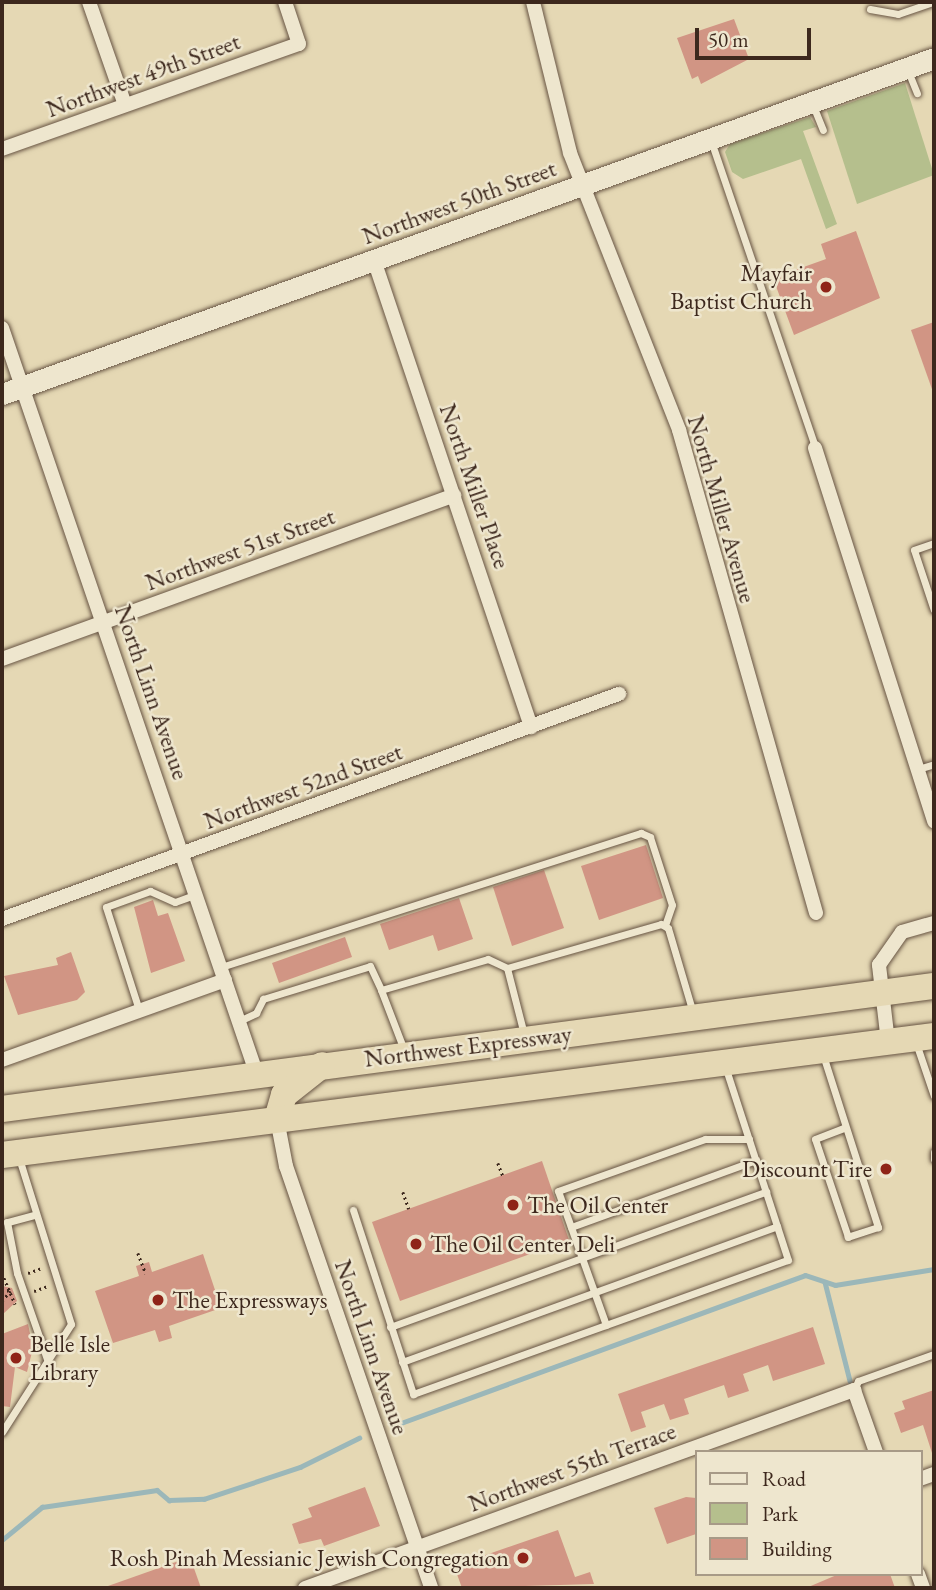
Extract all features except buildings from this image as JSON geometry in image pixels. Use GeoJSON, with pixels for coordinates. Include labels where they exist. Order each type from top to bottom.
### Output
{"type":"FeatureCollection","features":[{"type":"Feature","properties":{"kind":"highway","name":"Northwest Expressway"},"geometry":{"type":"LineString","coordinates":[[2,1109],[256,1072],[934,986]]}},
{"type":"Feature","properties":{"kind":"highway","name":"Northwest Expressway"},"geometry":{"type":"LineString","coordinates":[[10,1154],[925,1037]]}},
{"type":"Feature","properties":{"kind":"highway"},"geometry":{"type":"LineString","coordinates":[[277,1119],[284,1096],[324,1064]]}},
{"type":"Feature","properties":{"kind":"street"},"geometry":{"type":"LineString","coordinates":[[89,2],[125,106]]}},
{"type":"Feature","properties":{"kind":"street","name":"Northwest 49th Street"},"geometry":{"type":"LineString","coordinates":[[2,149],[299,44],[285,2]]}},
{"type":"Feature","properties":{"kind":"street","name":"North Miller Avenue"},"geometry":{"type":"LineString","coordinates":[[533,2],[581,185],[679,430],[816,913]]}},
{"type":"Feature","properties":{"kind":"street","name":"Northwest 50th Street"},"geometry":{"type":"LineString","coordinates":[[2,394],[934,58]]}},
{"type":"Feature","properties":{"kind":"street","name":"North Miller Place"},"geometry":{"type":"LineString","coordinates":[[374,260],[531,727]]}},
{"type":"Feature","properties":{"kind":"street","name":"North Linn Avenue"},"geometry":{"type":"LineString","coordinates":[[2,328],[184,854],[256,1072]]}},
{"type":"Feature","properties":{"kind":"street"},"geometry":{"type":"LineString","coordinates":[[815,448],[934,821]]}},
{"type":"Feature","properties":{"kind":"street","name":"Northwest 51st Street"},"geometry":{"type":"LineString","coordinates":[[2,659],[454,495]]}},
{"type":"Feature","properties":{"kind":"street","name":"Northwest 52nd Street"},"geometry":{"type":"LineString","coordinates":[[2,919],[619,694]]}},
{"type":"Feature","properties":{"kind":"street"},"geometry":{"type":"LineString","coordinates":[[888,1042],[879,965],[902,932],[934,923]]}},
{"type":"Feature","properties":{"kind":"street"},"geometry":{"type":"LineString","coordinates":[[2,1060],[140,1011],[223,973]]}},
{"type":"Feature","properties":{"kind":"street","name":"North Linn Avenue"},"geometry":{"type":"LineString","coordinates":[[277,1119],[286,1166],[431,1588]]}},
{"type":"Feature","properties":{"kind":"street"},"geometry":{"type":"LineString","coordinates":[[854,1390],[875,1450]]}},
{"type":"Feature","properties":{"kind":"street","name":"Northwest 55th Terrace"},"geometry":{"type":"LineString","coordinates":[[305,1588],[854,1390]]}},
{"type":"Feature","properties":{"kind":"lane"},"geometry":{"type":"LineString","coordinates":[[870,9],[898,14],[933,2]]}},
{"type":"Feature","properties":{"kind":"lane"},"geometry":{"type":"LineString","coordinates":[[907,68],[917,93]]}},
{"type":"Feature","properties":{"kind":"lane"},"geometry":{"type":"LineString","coordinates":[[811,103],[822,130]]}},
{"type":"Feature","properties":{"kind":"lane"},"geometry":{"type":"LineString","coordinates":[[710,139],[815,448]]}},
{"type":"Feature","properties":{"kind":"lane"},"geometry":{"type":"LineString","coordinates":[[934,543],[914,550],[934,610]]}},
{"type":"Feature","properties":{"kind":"lane"},"geometry":{"type":"LineString","coordinates":[[917,769],[934,764]]}},
{"type":"Feature","properties":{"kind":"lane"},"geometry":{"type":"LineString","coordinates":[[223,973],[641,832],[650,837],[672,905],[665,925],[694,1017]]}},
{"type":"Feature","properties":{"kind":"lane"},"geometry":{"type":"LineString","coordinates":[[140,1011],[106,907],[150,891],[175,902],[197,894]]}},
{"type":"Feature","properties":{"kind":"lane"},"geometry":{"type":"LineString","coordinates":[[381,990],[488,958],[507,968],[665,925]]}},
{"type":"Feature","properties":{"kind":"lane"},"geometry":{"type":"LineString","coordinates":[[239,1021],[256,1013],[263,999],[370,966],[406,1054]]}},
{"type":"Feature","properties":{"kind":"lane"},"geometry":{"type":"LineString","coordinates":[[507,968],[525,1038]]}},
{"type":"Feature","properties":{"kind":"lane"},"geometry":{"type":"LineString","coordinates":[[925,1037],[934,1096]]}},
{"type":"Feature","properties":{"kind":"lane"},"geometry":{"type":"LineString","coordinates":[[821,1051],[878,1227],[848,1237],[815,1139],[844,1128]]}},
{"type":"Feature","properties":{"kind":"lane"},"geometry":{"type":"LineString","coordinates":[[354,1210],[413,1394],[788,1260],[724,1062]]}},
{"type":"Feature","properties":{"kind":"lane"},"geometry":{"type":"LineString","coordinates":[[606,1325],[558,1191],[705,1139],[749,1139]]}},
{"type":"Feature","properties":{"kind":"lane"},"geometry":{"type":"LineString","coordinates":[[934,1152],[934,1159]]}},
{"type":"Feature","properties":{"kind":"lane"},"geometry":{"type":"LineString","coordinates":[[2,1432],[49,1365],[71,1324],[10,1154]]}},
{"type":"Feature","properties":{"kind":"lane"},"geometry":{"type":"LineString","coordinates":[[571,1227],[756,1160]]}},
{"type":"Feature","properties":{"kind":"lane"},"geometry":{"type":"LineString","coordinates":[[390,1327],[766,1192]]}},
{"type":"Feature","properties":{"kind":"lane"},"geometry":{"type":"LineString","coordinates":[[34,1215],[7,1222],[17,1273],[49,1365]]}},
{"type":"Feature","properties":{"kind":"lane"},"geometry":{"type":"LineString","coordinates":[[402,1362],[777,1226]]}},
{"type":"Feature","properties":{"kind":"lane"},"geometry":{"type":"LineString","coordinates":[[854,1390],[858,1381],[934,1354]]}},
{"type":"Feature","properties":{"kind":"path"},"geometry":{"type":"LineString","coordinates":[[498,1163],[503,1175]]}},
{"type":"Feature","properties":{"kind":"path"},"geometry":{"type":"LineString","coordinates":[[403,1192],[409,1209]]}},
{"type":"Feature","properties":{"kind":"path"},"geometry":{"type":"LineString","coordinates":[[138,1253],[146,1274]]}},
{"type":"Feature","properties":{"kind":"path"},"geometry":{"type":"LineString","coordinates":[[28,1273],[51,1265]]}},
{"type":"Feature","properties":{"kind":"path"},"geometry":{"type":"LineString","coordinates":[[34,1291],[58,1283]]}},
{"type":"Feature","properties":{"kind":"path"},"geometry":{"type":"LineString","coordinates":[[2,1289],[11,1290],[2,1301]]}},
{"type":"Feature","properties":{"kind":"green space"},"geometry":{"type":"Polygon","coordinates":[[[905,83],[934,175],[857,204],[827,111],[905,83]]]}},
{"type":"Feature","properties":{"kind":"green space"},"geometry":{"type":"Polygon","coordinates":[[[810,117],[816,127],[803,131],[837,224],[826,229],[801,159],[743,179],[732,172],[725,152],[730,144],[810,117]]]}},
{"type":"Feature","properties":{"kind":"waterway"},"geometry":{"type":"LineString","coordinates":[[401,1423],[805,1275],[835,1285],[934,1269]]}},
{"type":"Feature","properties":{"kind":"waterway"},"geometry":{"type":"LineString","coordinates":[[825,1282],[850,1381]]}},
{"type":"Feature","properties":{"kind":"waterway"},"geometry":{"type":"LineString","coordinates":[[2,1540],[42,1507],[157,1490],[169,1500],[204,1499],[300,1467],[359,1438]]}},
{"type":"Feature","properties":{"kind":"place","name":"Mayfair Baptist Church"},"geometry":{"type":"Point","coordinates":[826,287]}},
{"type":"Feature","properties":{"kind":"place","name":"Discount Tire"},"geometry":{"type":"Point","coordinates":[886,1169]}},
{"type":"Feature","properties":{"kind":"place","name":"The Oil Center"},"geometry":{"type":"Point","coordinates":[513,1205]}},
{"type":"Feature","properties":{"kind":"place","name":"The Oil Center Deli"},"geometry":{"type":"Point","coordinates":[416,1244]}},
{"type":"Feature","properties":{"kind":"place","name":"The Expressways"},"geometry":{"type":"Point","coordinates":[158,1300]}},
{"type":"Feature","properties":{"kind":"place","name":"Belle Isle Library"},"geometry":{"type":"Point","coordinates":[16,1358]}},
{"type":"Feature","properties":{"kind":"place","name":"Rosh Pinah Messianic Jewish Congregation"},"geometry":{"type":"Point","coordinates":[523,1558]}}]}
